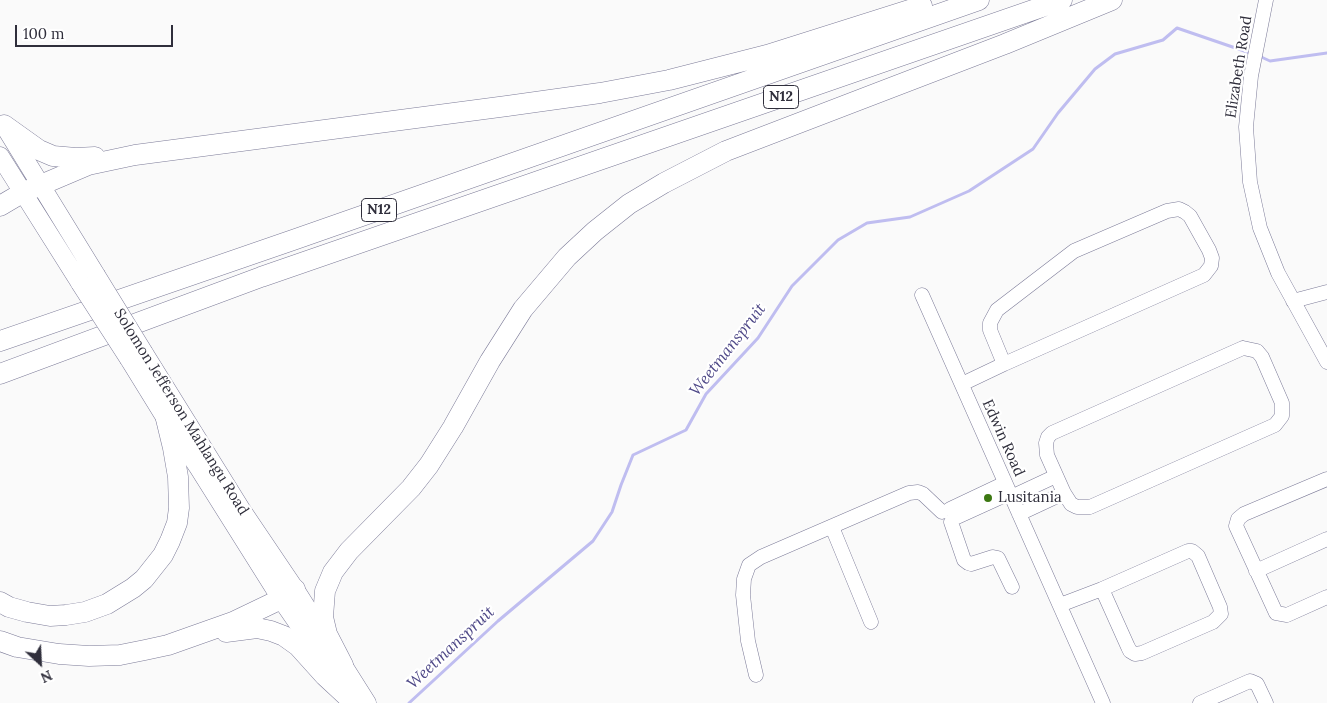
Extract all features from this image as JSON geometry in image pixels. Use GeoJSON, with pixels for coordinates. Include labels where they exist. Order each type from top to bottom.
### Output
{"type":"FeatureCollection","features":[{"type":"Feature","properties":{"kind":"highway"},"geometry":{"type":"LineString","coordinates":[[0,206],[69,172],[88,165],[135,156],[600,93],[669,80],[767,55],[940,0]]}},
{"type":"Feature","properties":{"kind":"highway","name":"N12"},"geometry":{"type":"LineString","coordinates":[[0,341],[979,0]]}},
{"type":"Feature","properties":{"kind":"highway","name":"N12"},"geometry":{"type":"LineString","coordinates":[[0,374],[261,277],[1062,0]]}},
{"type":"Feature","properties":{"kind":"highway"},"geometry":{"type":"LineString","coordinates":[[343,665],[327,634],[323,617],[325,592],[333,572],[350,551],[411,488],[429,465],[498,347],[523,309],[567,257],[595,231],[629,204],[664,183],[726,151],[996,48],[1112,0]]}},
{"type":"Feature","properties":{"kind":"highway"},"geometry":{"type":"LineString","coordinates":[[2,121],[39,150],[53,156],[76,158],[135,156]]}},
{"type":"Feature","properties":{"kind":"highway"},"geometry":{"type":"LineString","coordinates":[[0,382],[23,371],[212,302],[240,290],[261,277]]}},
{"type":"Feature","properties":{"kind":"highway"},"geometry":{"type":"LineString","coordinates":[[0,602],[8,607],[50,616],[85,612],[107,604],[134,588],[144,579],[163,555],[177,523],[179,508],[178,477],[166,419]]}},
{"type":"Feature","properties":{"kind":"highway"},"geometry":{"type":"LineString","coordinates":[[168,645],[233,622],[288,594]]}},
{"type":"Feature","properties":{"kind":"highway"},"geometry":{"type":"LineString","coordinates":[[0,641],[59,654],[89,656],[120,654],[257,628],[284,636],[298,646],[326,676],[360,702]]}},
{"type":"Feature","properties":{"kind":"main road","name":"Solomon Jefferson Mahlangu Road"},"geometry":{"type":"LineString","coordinates":[[2,121],[41,186],[88,279]]}},
{"type":"Feature","properties":{"kind":"main road","name":"Solomon Jefferson Mahlangu Road"},"geometry":{"type":"LineString","coordinates":[[0,156],[22,194],[88,279],[137,356],[241,509],[288,594],[343,665],[360,702]]}},
{"type":"Feature","properties":{"kind":"main road","name":"Solomon Jefferson Mahlangu Road"},"geometry":{"type":"LineString","coordinates":[[137,356],[166,419],[288,594],[360,702]]}},
{"type":"Feature","properties":{"kind":"street","name":"Elizabeth Road"},"geometry":{"type":"LineString","coordinates":[[1266,0],[1251,76],[1246,127],[1247,156],[1254,204],[1268,251],[1278,273],[1327,362]]}},
{"type":"Feature","properties":{"kind":"street"},"geometry":{"type":"LineString","coordinates":[[962,384],[1204,275],[1211,266],[1212,258],[1190,216],[1179,209],[1167,211],[1074,251],[997,310],[990,323],[990,330],[1004,364]]}},
{"type":"Feature","properties":{"kind":"street"},"geometry":{"type":"LineString","coordinates":[[1293,301],[1327,292]]}},
{"type":"Feature","properties":{"kind":"street","name":"Edwin Road"},"geometry":{"type":"LineString","coordinates":[[922,296],[1103,703]]}},
{"type":"Feature","properties":{"kind":"street"},"geometry":{"type":"LineString","coordinates":[[1243,348],[1257,352],[1262,357],[1282,403],[1282,416],[1275,425],[1090,507],[1077,507],[1071,504],[1056,476],[1045,448],[1048,437],[1052,433],[1243,348]]}},
{"type":"Feature","properties":{"kind":"street"},"geometry":{"type":"LineString","coordinates":[[950,515],[1009,491],[1056,476]]}},
{"type":"Feature","properties":{"kind":"street"},"geometry":{"type":"LineString","coordinates":[[1327,480],[1244,514],[1238,519],[1237,530],[1274,610],[1279,615],[1288,615],[1327,598]]}},
{"type":"Feature","properties":{"kind":"street"},"geometry":{"type":"LineString","coordinates":[[756,675],[748,640],[743,595],[746,572],[749,565],[761,557],[897,497],[914,492],[923,494],[950,515],[964,560],[971,564],[993,556],[998,558],[1012,586]]}},
{"type":"Feature","properties":{"kind":"street"},"geometry":{"type":"LineString","coordinates":[[1019,514],[1064,493]]}},
{"type":"Feature","properties":{"kind":"street"},"geometry":{"type":"LineString","coordinates":[[832,527],[871,622]]}},
{"type":"Feature","properties":{"kind":"street"},"geometry":{"type":"LineString","coordinates":[[1256,571],[1327,539]]}},
{"type":"Feature","properties":{"kind":"street"},"geometry":{"type":"LineString","coordinates":[[1060,606],[1184,552],[1192,551],[1200,560],[1220,607],[1221,614],[1213,622],[1136,654],[1130,651],[1102,589]]}},
{"type":"Feature","properties":{"kind":"street"},"geometry":{"type":"LineString","coordinates":[[1200,703],[1250,681],[1257,684],[1266,703]]}},
{"type":"Feature","properties":{"kind":"waterway","name":"Weetmanspruit"},"geometry":{"type":"LineString","coordinates":[[409,703],[498,621],[593,541],[612,512],[633,455],[686,430],[706,394],[758,338],[792,286],[838,240],[867,223],[910,217],[969,191],[1033,149],[1058,113],[1095,69],[1115,54],[1163,40],[1177,28],[1253,54]]}},
{"type":"Feature","properties":{"kind":"waterway"},"geometry":{"type":"LineString","coordinates":[[1259,56],[1270,61],[1327,53]]}},
{"type":"Feature","properties":{"kind":"place","name":"Lusitania"},"geometry":{"type":"Point","coordinates":[988,498]}}]}
